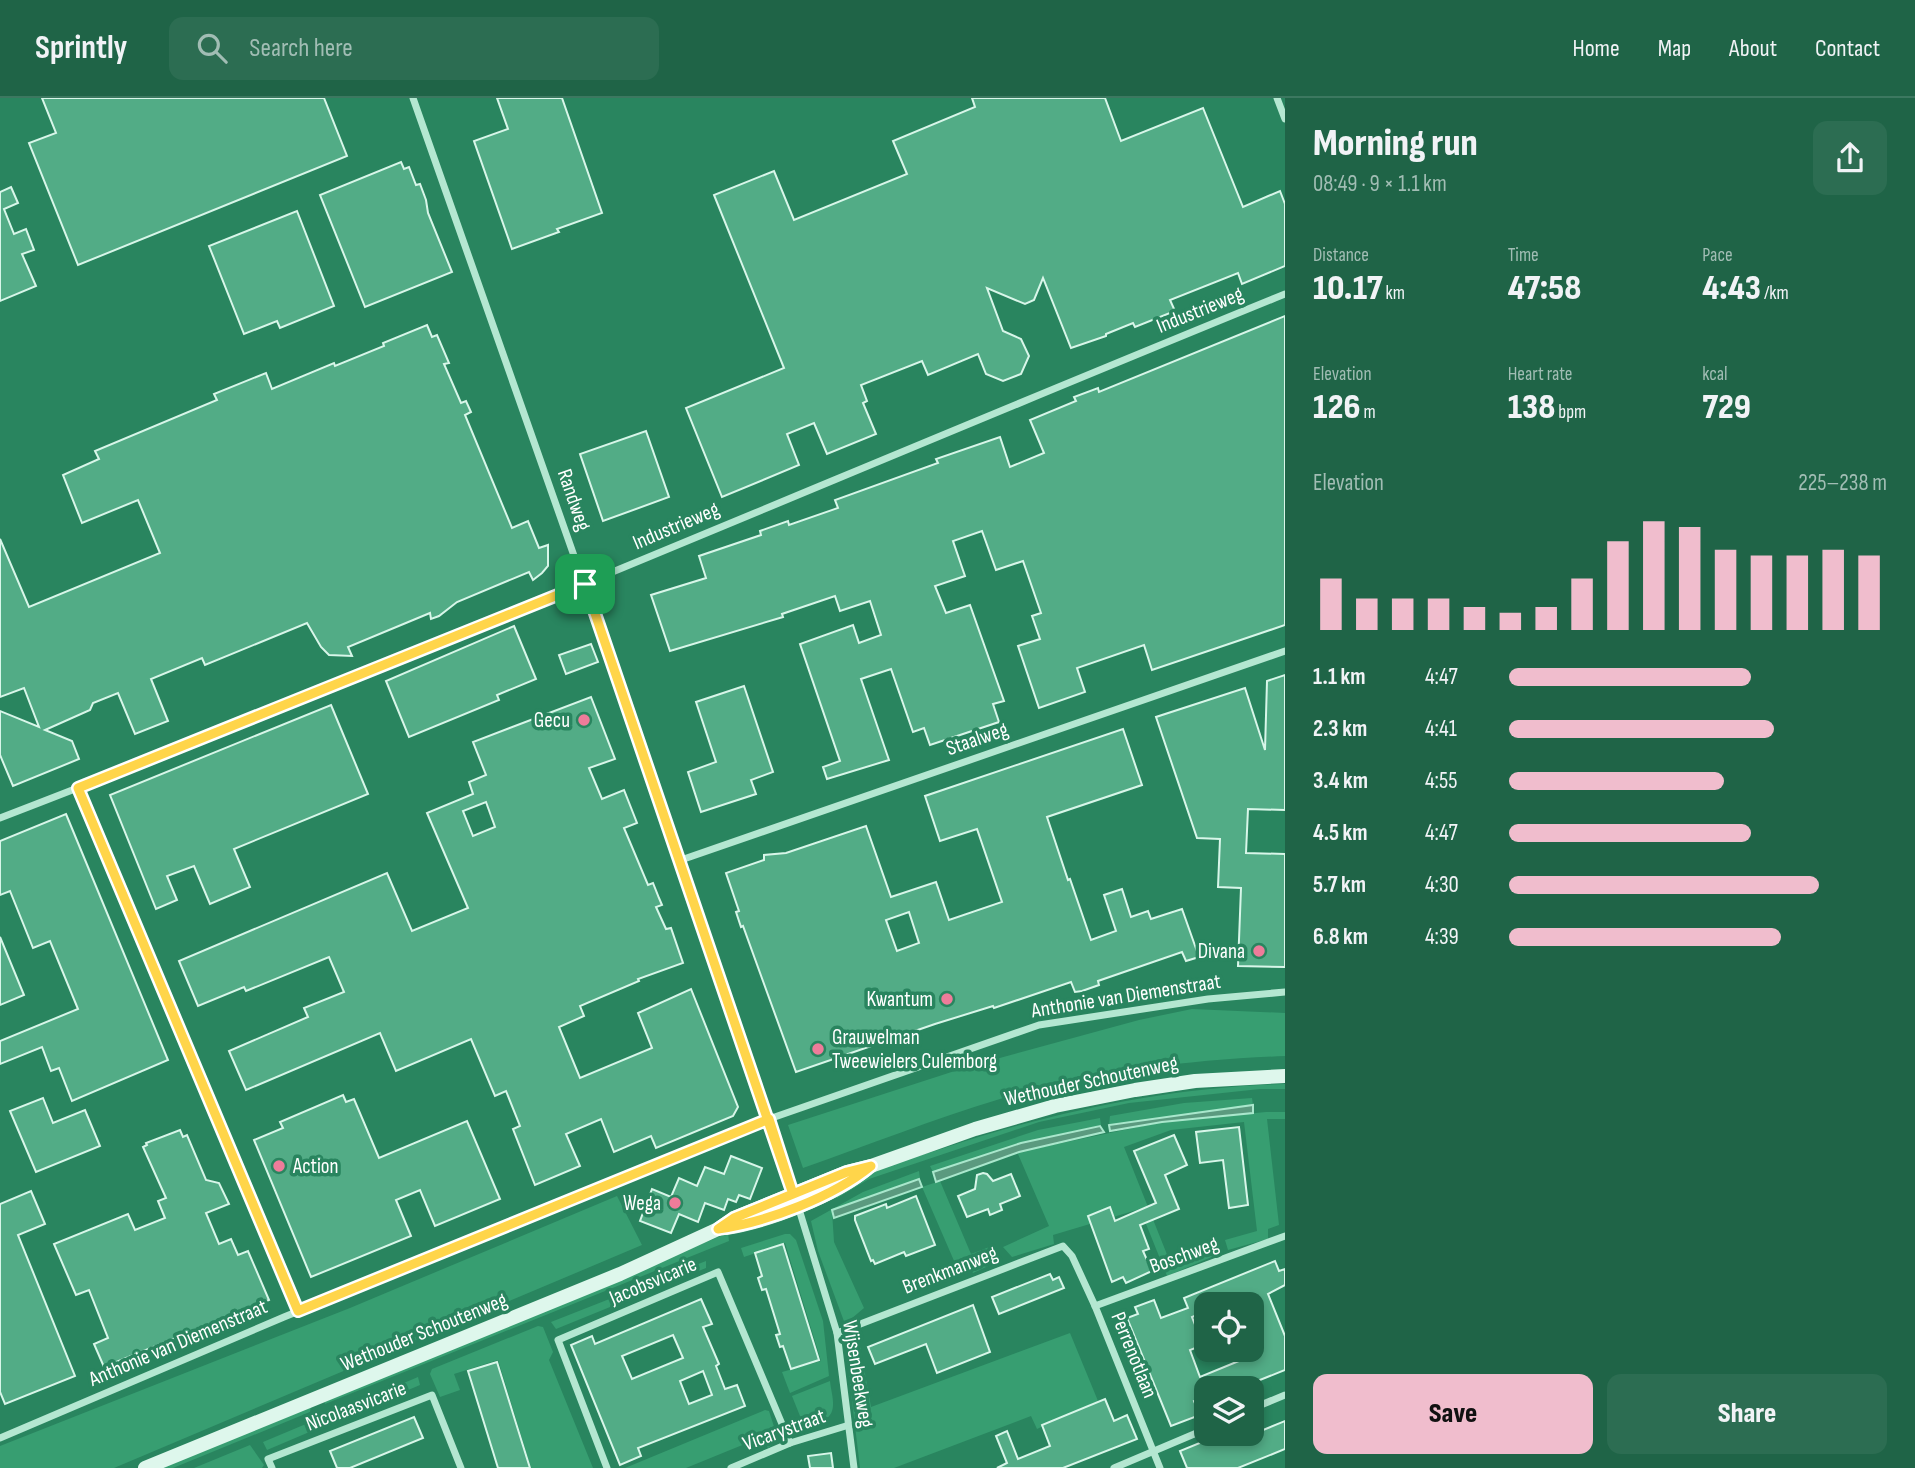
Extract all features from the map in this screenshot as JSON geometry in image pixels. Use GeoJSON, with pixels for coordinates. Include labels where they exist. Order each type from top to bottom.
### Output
{"type":"FeatureCollection","features":[{"type":"Feature","properties":{"kind":"street","name":"Randweg"},"geometry":{"type":"LineString","coordinates":[[414,98],[681,860],[795,1200]]}},
{"type":"Feature","properties":{"kind":"street"},"geometry":{"type":"LineString","coordinates":[[1276,98],[1285,119]]}},
{"type":"Feature","properties":{"kind":"street","name":"Industrieweg"},"geometry":{"type":"LineString","coordinates":[[0,818],[585,584],[896,452],[1285,294]]}},
{"type":"Feature","properties":{"kind":"street","name":"Staalweg"},"geometry":{"type":"LineString","coordinates":[[681,860],[1285,650]]}},
{"type":"Feature","properties":{"kind":"street"},"geometry":{"type":"LineString","coordinates":[[78,788],[298,1311]]}},
{"type":"Feature","properties":{"kind":"street","name":"Anthonie van Diemenstraat"},"geometry":{"type":"LineString","coordinates":[[0,1437],[298,1311],[769,1119],[1040,1025],[1208,999],[1285,992]]}},
{"type":"Feature","properties":{"kind":"street","name":"Wethouder Schoutenweg"},"geometry":{"type":"LineString","coordinates":[[145,1468],[620,1274],[718,1229],[734,1218],[795,1200],[847,1172],[975,1129],[1055,1106],[1195,1081],[1285,1076]]}},
{"type":"Feature","properties":{"kind":"street","name":"Wijsenbeekweg"},"geometry":{"type":"LineString","coordinates":[[795,1200],[838,1332],[855,1468]]}},
{"type":"Feature","properties":{"kind":"street","name":"Boschweg"},"geometry":{"type":"LineString","coordinates":[[1095,1306],[1285,1236]]}},
{"type":"Feature","properties":{"kind":"street","name":"Brenkmanweg"},"geometry":{"type":"LineString","coordinates":[[838,1332],[1063,1246],[1072,1256]]}},
{"type":"Feature","properties":{"kind":"street","name":"Perrenotlaan"},"geometry":{"type":"LineString","coordinates":[[1072,1256],[1160,1468]]}},
{"type":"Feature","properties":{"kind":"street","name":"Jacobsvicarie"},"geometry":{"type":"LineString","coordinates":[[607,1468],[558,1340],[718,1272],[790,1443]]}},
{"type":"Feature","properties":{"kind":"street","name":"Nicolaasvicarie"},"geometry":{"type":"LineString","coordinates":[[272,1468],[268,1459],[432,1395],[461,1468]]}},
{"type":"Feature","properties":{"kind":"street"},"geometry":{"type":"LineString","coordinates":[[1264,1404],[1285,1395]]}},
{"type":"Feature","properties":{"kind":"street","name":"Vicarystraat"},"geometry":{"type":"LineString","coordinates":[[731,1468],[790,1443],[849,1425]]}},
{"type":"Feature","properties":{"kind":"street"},"geometry":{"type":"LineString","coordinates":[[1114,1468],[1194,1434]]}},
{"type":"Feature","properties":{"kind":"shaded area"},"geometry":{"type":"Polygon","coordinates":[[[1192,1009],[1285,1013],[1285,1056],[1141,1068],[1035,1089],[975,1107],[803,1168],[788,1125],[967,1067],[1139,1020],[1192,1009]]]}},
{"type":"Feature","properties":{"kind":"shaded area"},"geometry":{"type":"Polygon","coordinates":[[[1285,1084],[1285,1089],[1260,1089],[1129,1103],[1039,1122],[869,1179],[837,1198],[834,1195],[865,1175],[893,1164],[1068,1113],[1198,1090],[1285,1084]]]}},
{"type":"Feature","properties":{"kind":"shaded area"},"geometry":{"type":"Polygon","coordinates":[[[1252,1098],[1253,1105],[1109,1125],[1110,1116],[1184,1103],[1252,1098]]]}},
{"type":"Feature","properties":{"kind":"shaded area"},"geometry":{"type":"Polygon","coordinates":[[[1253,1105],[1253,1113],[1162,1122],[1110,1131],[1109,1125],[1253,1105]]]}},
{"type":"Feature","properties":{"kind":"shaded area"},"geometry":{"type":"Polygon","coordinates":[[[1285,1112],[1285,1119],[1267,1119],[1279,1225],[1268,1229],[1268,1239],[1228,1250],[1225,1240],[1257,1231],[1244,1122],[1171,1130],[1124,1147],[1170,1262],[1212,1248],[1214,1256],[1167,1276],[1140,1209],[1053,1235],[1054,1244],[1012,1257],[1003,1247],[1049,1226],[1019,1152],[1162,1122],[1285,1112]]]}},
{"type":"Feature","properties":{"kind":"shaded area"},"geometry":{"type":"Polygon","coordinates":[[[1100,1118],[1101,1125],[1021,1143],[933,1172],[930,1166],[1038,1130],[1100,1118]]]}},
{"type":"Feature","properties":{"kind":"shaded area"},"geometry":{"type":"Polygon","coordinates":[[[1100,1126],[1104,1132],[1019,1152],[936,1182],[933,1172],[1021,1143],[1100,1126]]]}},
{"type":"Feature","properties":{"kind":"shaded area"},"geometry":{"type":"Polygon","coordinates":[[[919,1171],[920,1179],[832,1211],[834,1242],[864,1308],[845,1324],[818,1251],[811,1221],[863,1192],[919,1171]]]}},
{"type":"Feature","properties":{"kind":"shaded area"},"geometry":{"type":"Polygon","coordinates":[[[919,1179],[922,1187],[834,1218],[832,1210],[919,1179]]]}},
{"type":"Feature","properties":{"kind":"shaded area"},"geometry":{"type":"Polygon","coordinates":[[[940,1181],[971,1254],[992,1246],[997,1262],[973,1273],[969,1267],[958,1270],[922,1187],[940,1181]]]}},
{"type":"Feature","properties":{"kind":"shaded area"},"geometry":{"type":"Polygon","coordinates":[[[617,1196],[642,1245],[114,1468],[0,1468],[0,1446],[350,1308],[617,1196]]]}},
{"type":"Feature","properties":{"kind":"shaded area"},"geometry":{"type":"Polygon","coordinates":[[[728,1233],[729,1241],[325,1404],[324,1400],[728,1233]]]}},
{"type":"Feature","properties":{"kind":"shaded area"},"geometry":{"type":"Polygon","coordinates":[[[790,1234],[796,1240],[823,1321],[829,1376],[790,1393],[782,1372],[821,1361],[785,1243],[744,1257],[741,1248],[790,1234]]]}},
{"type":"Feature","properties":{"kind":"shaded area"},"geometry":{"type":"Polygon","coordinates":[[[706,1261],[706,1268],[556,1329],[551,1322],[706,1261]]]}},
{"type":"Feature","properties":{"kind":"shaded area"},"geometry":{"type":"Polygon","coordinates":[[[538,1326],[543,1327],[553,1352],[549,1360],[593,1468],[531,1468],[498,1360],[454,1374],[460,1390],[440,1397],[430,1374],[432,1369],[538,1326]]]}},
{"type":"Feature","properties":{"kind":"shaded area"},"geometry":{"type":"Polygon","coordinates":[[[1070,1333],[1098,1401],[1037,1429],[1031,1416],[894,1468],[860,1468],[846,1350],[860,1346],[871,1407],[1070,1333]]]}},
{"type":"Feature","properties":{"kind":"shaded area"},"geometry":{"type":"Polygon","coordinates":[[[418,1377],[420,1385],[267,1450],[263,1442],[418,1377]]]}},
{"type":"Feature","properties":{"kind":"shaded area"},"geometry":{"type":"Polygon","coordinates":[[[830,1381],[833,1401],[830,1415],[827,1418],[823,1412],[802,1421],[792,1396],[830,1381]]]}},
{"type":"Feature","properties":{"kind":"shaded area"},"geometry":{"type":"Polygon","coordinates":[[[311,1406],[310,1412],[173,1468],[160,1468],[311,1406]]]}},
{"type":"Feature","properties":{"kind":"shaded area"},"geometry":{"type":"Polygon","coordinates":[[[765,1410],[769,1411],[777,1436],[768,1448],[762,1437],[686,1468],[625,1468],[765,1410]]]}},
{"type":"Feature","properties":{"kind":"shaded area"},"geometry":{"type":"Polygon","coordinates":[[[250,1445],[264,1465],[262,1468],[194,1468],[250,1445]]]}},
{"type":"Feature","properties":{"kind":"building"},"geometry":{"type":"Polygon","coordinates":[[[42,98],[324,98],[347,156],[78,265],[29,143],[56,133],[42,98]]]}},
{"type":"Feature","properties":{"kind":"building"},"geometry":{"type":"Polygon","coordinates":[[[497,98],[562,98],[602,213],[512,249],[474,141],[508,129],[497,98]]]}},
{"type":"Feature","properties":{"kind":"building"},"geometry":{"type":"Polygon","coordinates":[[[972,98],[1105,98],[1121,141],[1203,108],[1243,207],[1280,191],[1285,204],[1285,266],[1242,284],[1238,273],[1170,300],[1175,311],[1135,327],[1133,323],[1071,348],[1043,278],[1034,300],[1025,304],[987,288],[1003,331],[1021,339],[1029,356],[1021,374],[1003,381],[986,374],[978,354],[928,375],[922,361],[861,385],[867,401],[863,403],[876,434],[827,454],[814,423],[787,434],[799,465],[722,497],[686,408],[784,368],[714,195],[774,171],[794,220],[907,174],[893,141],[975,107],[972,98]]]}},
{"type":"Feature","properties":{"kind":"building"},"geometry":{"type":"Polygon","coordinates":[[[401,162],[404,169],[409,167],[416,185],[420,184],[428,213],[452,272],[365,307],[320,195],[401,162]]]}},
{"type":"Feature","properties":{"kind":"building"},"geometry":{"type":"Polygon","coordinates":[[[11,187],[18,203],[4,209],[14,234],[26,229],[34,250],[22,254],[36,286],[0,301],[0,192],[11,187]]]}},
{"type":"Feature","properties":{"kind":"building"},"geometry":{"type":"Polygon","coordinates":[[[297,211],[334,306],[280,328],[277,321],[244,334],[209,246],[297,211]]]}},
{"type":"Feature","properties":{"kind":"building"},"geometry":{"type":"Polygon","coordinates":[[[1285,316],[1285,625],[1152,670],[1144,645],[1077,668],[1085,692],[1039,708],[1018,646],[1040,639],[1032,616],[1041,613],[1023,561],[996,570],[982,531],[953,541],[965,576],[935,586],[946,613],[970,605],[1004,701],[993,704],[999,722],[930,745],[924,728],[913,732],[891,669],[861,679],[889,760],[827,779],[823,767],[840,761],[800,644],[853,625],[859,643],[881,635],[870,601],[840,611],[835,596],[782,614],[783,617],[670,651],[651,595],[706,578],[699,556],[761,535],[760,531],[788,521],[789,525],[838,508],[835,500],[938,463],[936,459],[1000,437],[1010,467],[1044,453],[1030,420],[1076,401],[1074,397],[1098,388],[1099,392],[1285,316]]]}},
{"type":"Feature","properties":{"kind":"building"},"geometry":{"type":"Polygon","coordinates":[[[427,325],[432,337],[437,335],[449,363],[444,364],[461,403],[466,401],[471,412],[465,415],[512,528],[528,521],[539,548],[548,545],[548,566],[542,573],[533,580],[529,572],[457,602],[439,616],[431,619],[430,613],[348,647],[352,656],[329,655],[307,623],[205,665],[202,658],[151,679],[168,721],[135,734],[118,693],[93,703],[90,710],[45,730],[72,741],[79,759],[13,786],[0,755],[0,711],[39,727],[24,688],[0,697],[0,539],[29,607],[160,553],[138,500],[82,523],[63,475],[99,459],[95,451],[217,400],[214,394],[266,373],[272,389],[384,346],[383,343],[427,325]]]}},
{"type":"Feature","properties":{"kind":"building"},"geometry":{"type":"Polygon","coordinates":[[[646,431],[669,497],[603,521],[580,454],[646,431]]]}},
{"type":"Feature","properties":{"kind":"building"},"geometry":{"type":"Polygon","coordinates":[[[514,626],[536,679],[497,695],[499,700],[409,737],[386,681],[514,626]]]}},
{"type":"Feature","properties":{"kind":"building"},"geometry":{"type":"Polygon","coordinates":[[[591,644],[598,662],[566,674],[559,655],[591,644]]]}},
{"type":"Feature","properties":{"kind":"building"},"geometry":{"type":"Polygon","coordinates":[[[1285,675],[1285,810],[1248,809],[1246,853],[1285,854],[1285,967],[1238,966],[1241,888],[1218,887],[1220,839],[1197,838],[1156,717],[1245,688],[1265,750],[1267,681],[1285,675]]]}},
{"type":"Feature","properties":{"kind":"building"},"geometry":{"type":"Polygon","coordinates":[[[744,686],[773,772],[751,780],[756,794],[701,812],[688,772],[716,762],[696,702],[744,686]]]}},
{"type":"Feature","properties":{"kind":"building"},"geometry":{"type":"Polygon","coordinates":[[[591,697],[615,759],[589,768],[602,799],[624,790],[637,823],[624,828],[648,885],[653,883],[662,905],[656,907],[666,929],[671,928],[683,963],[638,979],[639,981],[580,1006],[584,1016],[559,1027],[580,1078],[652,1048],[638,1013],[691,989],[738,1107],[733,1116],[656,1148],[651,1136],[614,1152],[601,1119],[566,1134],[580,1166],[535,1185],[513,1129],[520,1126],[506,1091],[495,1096],[471,1039],[396,1071],[380,1033],[246,1090],[229,1051],[308,1017],[304,1008],[344,992],[329,957],[246,991],[244,987],[198,1006],[179,961],[387,873],[412,931],[468,908],[427,813],[473,794],[469,782],[486,775],[473,742],[591,697]],[[486,802],[463,811],[473,836],[495,827],[486,802]]]}},
{"type":"Feature","properties":{"kind":"building"},"geometry":{"type":"Polygon","coordinates":[[[331,705],[368,794],[234,849],[250,887],[210,904],[194,866],[167,876],[177,900],[156,909],[110,795],[331,705]]]}},
{"type":"Feature","properties":{"kind":"building"},"geometry":{"type":"Polygon","coordinates":[[[1123,729],[1142,785],[1047,817],[1068,880],[1070,879],[1091,940],[1116,931],[1104,895],[1122,889],[1131,917],[1148,911],[1151,919],[1182,909],[1199,957],[1186,961],[1182,952],[1098,981],[1099,985],[1082,991],[1075,992],[1071,982],[994,1008],[993,1006],[935,1024],[796,1072],[743,926],[741,927],[736,912],[739,911],[726,873],[764,860],[764,855],[786,853],[866,826],[891,897],[936,882],[949,920],[1002,902],[977,829],[940,841],[925,796],[1123,729]],[[909,912],[886,920],[897,951],[919,943],[909,912]]]}},
{"type":"Feature","properties":{"kind":"building"},"geometry":{"type":"Polygon","coordinates":[[[66,814],[168,1060],[72,1101],[59,1068],[51,1071],[42,1047],[0,1064],[0,1041],[78,1009],[50,941],[33,948],[10,891],[0,895],[0,841],[66,814]]]}},
{"type":"Feature","properties":{"kind":"building"},"geometry":{"type":"Polygon","coordinates":[[[0,937],[24,995],[0,1005],[0,937]]]}},
{"type":"Feature","properties":{"kind":"building"},"geometry":{"type":"Polygon","coordinates":[[[343,1095],[346,1102],[354,1099],[379,1158],[467,1121],[500,1199],[435,1226],[420,1190],[396,1200],[411,1236],[311,1277],[254,1140],[283,1128],[280,1122],[343,1095]]]}},
{"type":"Feature","properties":{"kind":"building"},"geometry":{"type":"Polygon","coordinates":[[[43,1098],[53,1123],[85,1110],[100,1146],[36,1172],[10,1111],[43,1098]]]}},
{"type":"Feature","properties":{"kind":"building"},"geometry":{"type":"Polygon","coordinates":[[[1239,1127],[1248,1205],[1229,1208],[1223,1160],[1200,1163],[1196,1132],[1239,1127]]]}},
{"type":"Feature","properties":{"kind":"building"},"geometry":{"type":"Polygon","coordinates":[[[180,1130],[183,1137],[187,1135],[206,1180],[219,1183],[229,1204],[206,1213],[219,1244],[231,1239],[238,1255],[248,1251],[269,1300],[104,1367],[94,1344],[108,1338],[89,1290],[76,1295],[54,1244],[128,1214],[135,1230],[165,1218],[158,1201],[166,1198],[143,1147],[146,1143],[180,1130]]]}},
{"type":"Feature","properties":{"kind":"building"},"geometry":{"type":"Polygon","coordinates":[[[1174,1135],[1187,1165],[1165,1175],[1179,1209],[1140,1225],[1149,1249],[1143,1251],[1152,1271],[1126,1283],[1123,1277],[1112,1282],[1088,1216],[1110,1207],[1115,1221],[1156,1203],[1134,1151],[1174,1135]]]}},
{"type":"Feature","properties":{"kind":"building"},"geometry":{"type":"Polygon","coordinates":[[[731,1156],[762,1168],[750,1199],[739,1195],[736,1202],[728,1199],[724,1210],[705,1203],[698,1222],[679,1214],[671,1233],[640,1221],[652,1189],[671,1197],[679,1178],[697,1186],[705,1167],[724,1174],[731,1156]]]}},
{"type":"Feature","properties":{"kind":"building"},"geometry":{"type":"Polygon","coordinates":[[[983,1173],[993,1181],[1011,1174],[1020,1196],[1000,1204],[1002,1210],[990,1215],[988,1209],[967,1217],[958,1196],[975,1189],[977,1175],[983,1173]]]}},
{"type":"Feature","properties":{"kind":"building"},"geometry":{"type":"Polygon","coordinates":[[[31,1191],[45,1224],[18,1235],[75,1376],[5,1404],[0,1392],[0,1204],[31,1191]]]}},
{"type":"Feature","properties":{"kind":"building"},"geometry":{"type":"Polygon","coordinates":[[[916,1196],[935,1245],[906,1256],[904,1252],[875,1264],[871,1261],[855,1216],[886,1204],[887,1208],[916,1196]]]}},
{"type":"Feature","properties":{"kind":"building"},"geometry":{"type":"Polygon","coordinates":[[[783,1244],[819,1360],[791,1369],[776,1335],[780,1334],[766,1289],[762,1290],[758,1278],[762,1276],[755,1253],[783,1244]]]}},
{"type":"Feature","properties":{"kind":"building"},"geometry":{"type":"Polygon","coordinates":[[[1275,1261],[1279,1271],[1285,1269],[1285,1285],[1268,1294],[1285,1336],[1285,1370],[1264,1378],[1264,1376],[1202,1376],[1236,1362],[1264,1362],[1264,1292],[1199,1292],[1275,1261]]]}},
{"type":"Feature","properties":{"kind":"building"},"geometry":{"type":"Polygon","coordinates":[[[1050,1274],[1053,1280],[1059,1277],[1064,1288],[999,1314],[992,1297],[1050,1274]]]}},
{"type":"Feature","properties":{"kind":"building"},"geometry":{"type":"Polygon","coordinates":[[[1194,1294],[1194,1348],[1190,1350],[1200,1376],[1194,1376],[1194,1417],[1171,1426],[1127,1318],[1138,1314],[1135,1307],[1154,1300],[1161,1318],[1188,1308],[1184,1298],[1194,1294]]]}},
{"type":"Feature","properties":{"kind":"building"},"geometry":{"type":"Polygon","coordinates":[[[701,1299],[712,1324],[703,1327],[719,1364],[716,1366],[725,1389],[737,1385],[745,1406],[638,1448],[641,1456],[620,1465],[571,1345],[592,1336],[595,1344],[701,1299]],[[673,1335],[622,1356],[632,1379],[683,1358],[673,1335]],[[703,1371],[680,1381],[689,1404],[712,1395],[703,1371]]]}},
{"type":"Feature","properties":{"kind":"building"},"geometry":{"type":"Polygon","coordinates":[[[973,1305],[990,1352],[937,1373],[926,1344],[875,1364],[868,1347],[973,1305]]]}},
{"type":"Feature","properties":{"kind":"building"},"geometry":{"type":"Polygon","coordinates":[[[497,1362],[530,1468],[498,1468],[468,1371],[497,1362]]]}},
{"type":"Feature","properties":{"kind":"building"},"geometry":{"type":"Polygon","coordinates":[[[1105,1399],[1114,1421],[1127,1415],[1137,1439],[1063,1468],[997,1468],[1007,1463],[996,1436],[1007,1431],[1018,1459],[1050,1446],[1042,1425],[1105,1399]]]}},
{"type":"Feature","properties":{"kind":"building"},"geometry":{"type":"Polygon","coordinates":[[[414,1417],[423,1438],[350,1468],[337,1468],[330,1451],[414,1417]]]}},
{"type":"Feature","properties":{"kind":"building"},"geometry":{"type":"Polygon","coordinates":[[[1285,1421],[1285,1449],[1238,1468],[1187,1468],[1180,1451],[1194,1445],[1264,1446],[1264,1430],[1285,1421]]]}},
{"type":"Feature","properties":{"kind":"building"},"geometry":{"type":"Polygon","coordinates":[[[831,1453],[833,1468],[810,1468],[808,1456],[831,1453]]]}},
{"type":"Feature","properties":{"kind":"place","name":"Gecu"},"geometry":{"type":"Point","coordinates":[584,720]}},
{"type":"Feature","properties":{"kind":"place","name":"Divana"},"geometry":{"type":"Point","coordinates":[1259,951]}},
{"type":"Feature","properties":{"kind":"place","name":"Kwantum"},"geometry":{"type":"Point","coordinates":[947,999]}},
{"type":"Feature","properties":{"kind":"place","name":"Grauwelman Tweewielers Culemborg"},"geometry":{"type":"Point","coordinates":[818,1049]}},
{"type":"Feature","properties":{"kind":"place","name":"Action"},"geometry":{"type":"Point","coordinates":[279,1166]}},
{"type":"Feature","properties":{"kind":"place","name":"Wega"},"geometry":{"type":"Point","coordinates":[675,1203]}},
{"type":"Feature","properties":{"kind":"route"},"geometry":{"type":"LineString","coordinates":[[585,584],[78,788],[298,1311],[769,1119],[793,1194],[734,1218],[718,1229],[755,1223],[852,1182],[871,1166],[847,1172],[793,1194],[786,1173],[769,1119],[681,860],[585,584]]}}]}
